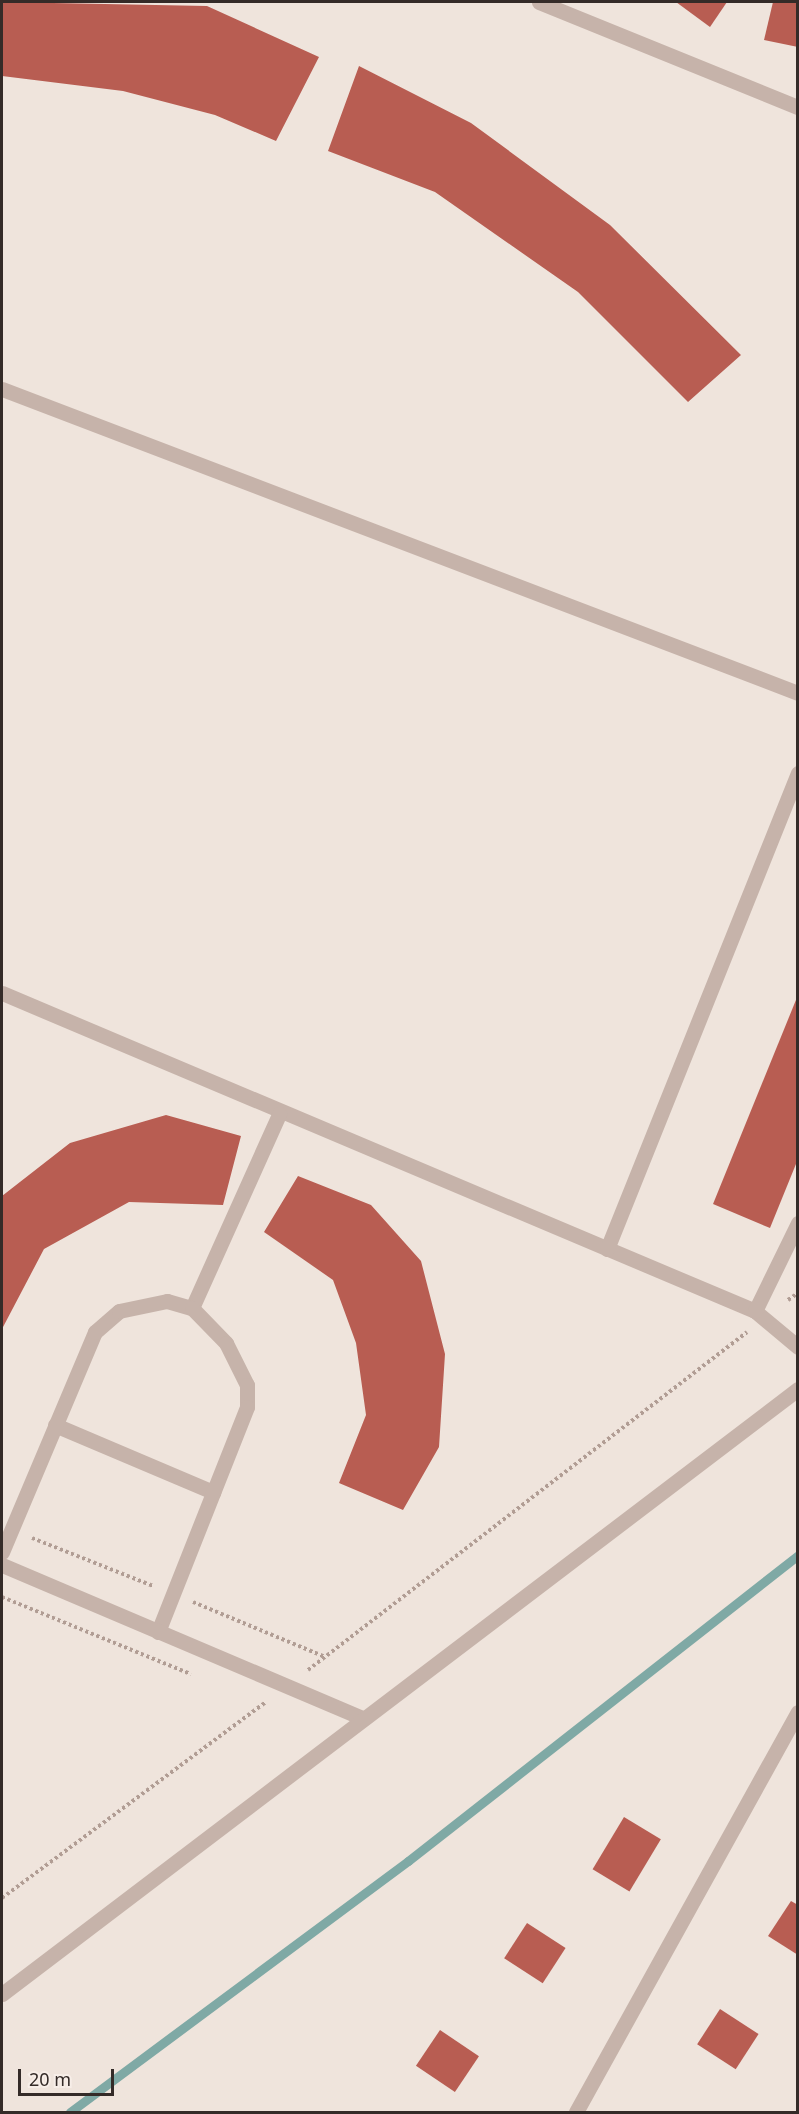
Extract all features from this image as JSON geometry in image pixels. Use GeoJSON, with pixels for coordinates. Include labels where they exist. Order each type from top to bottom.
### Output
{"type":"FeatureCollection","features":[{"type":"Feature","properties":{"kind":"street"},"geometry":{"type":"LineString","coordinates":[[539,2],[798,107]]}},
{"type":"Feature","properties":{"kind":"street"},"geometry":{"type":"LineString","coordinates":[[2,389],[798,693]]}},
{"type":"Feature","properties":{"kind":"street"},"geometry":{"type":"LineString","coordinates":[[607,1249],[798,773]]}},
{"type":"Feature","properties":{"kind":"street"},"geometry":{"type":"LineString","coordinates":[[2,993],[279,1114],[761,1314],[798,1347]]}},
{"type":"Feature","properties":{"kind":"street"},"geometry":{"type":"LineString","coordinates":[[192,1308],[279,1114]]}},
{"type":"Feature","properties":{"kind":"street"},"geometry":{"type":"LineString","coordinates":[[761,1314],[798,1223]]}},
{"type":"Feature","properties":{"kind":"street"},"geometry":{"type":"LineString","coordinates":[[2,1552],[95,1332],[118,1311],[167,1301],[192,1308],[226,1343],[247,1385],[247,1407],[158,1632]]}},
{"type":"Feature","properties":{"kind":"street"},"geometry":{"type":"LineString","coordinates":[[2,1994],[798,1389]]}},
{"type":"Feature","properties":{"kind":"street"},"geometry":{"type":"LineString","coordinates":[[55,1425],[213,1492]]}},
{"type":"Feature","properties":{"kind":"street"},"geometry":{"type":"LineString","coordinates":[[2,1565],[364,1719]]}},
{"type":"Feature","properties":{"kind":"street"},"geometry":{"type":"LineString","coordinates":[[576,2112],[798,1712]]}},
{"type":"Feature","properties":{"kind":"path"},"geometry":{"type":"LineString","coordinates":[[2,1898],[287,1687],[761,1314],[798,1293]]}},
{"type":"Feature","properties":{"kind":"path"},"geometry":{"type":"LineString","coordinates":[[2,1597],[198,1677]]}},
{"type":"Feature","properties":{"kind":"path"},"geometry":{"type":"LineString","coordinates":[[253,1700],[264,1704]]}},
{"type":"Feature","properties":{"kind":"building"},"geometry":{"type":"Polygon","coordinates":[[[2,2],[207,6],[319,57],[276,141],[215,115],[123,91],[2,76],[2,2]]]}},
{"type":"Feature","properties":{"kind":"building"},"geometry":{"type":"Polygon","coordinates":[[[676,2],[727,2],[710,27],[676,2]]]}},
{"type":"Feature","properties":{"kind":"building"},"geometry":{"type":"Polygon","coordinates":[[[773,2],[798,2],[798,47],[764,40],[773,2]]]}},
{"type":"Feature","properties":{"kind":"building"},"geometry":{"type":"Polygon","coordinates":[[[359,66],[471,123],[610,225],[741,355],[688,402],[578,292],[435,192],[328,151],[359,66]]]}},
{"type":"Feature","properties":{"kind":"building"},"geometry":{"type":"Polygon","coordinates":[[[798,995],[798,1159],[770,1228],[713,1204],[798,995]]]}},
{"type":"Feature","properties":{"kind":"building"},"geometry":{"type":"Polygon","coordinates":[[[166,1115],[241,1136],[223,1205],[129,1202],[44,1249],[2,1329],[2,1196],[70,1143],[166,1115]]]}},
{"type":"Feature","properties":{"kind":"building"},"geometry":{"type":"Polygon","coordinates":[[[298,1176],[371,1205],[421,1261],[445,1354],[439,1447],[403,1510],[339,1483],[366,1415],[356,1343],[333,1280],[264,1232],[298,1176]]]}},
{"type":"Feature","properties":{"kind":"building"},"geometry":{"type":"Polygon","coordinates":[[[624,1817],[661,1839],[629,1891],[593,1869],[624,1817]]]}},
{"type":"Feature","properties":{"kind":"building"},"geometry":{"type":"Polygon","coordinates":[[[791,1901],[798,1905],[798,1955],[768,1936],[791,1901]]]}},
{"type":"Feature","properties":{"kind":"building"},"geometry":{"type":"Polygon","coordinates":[[[527,1923],[566,1948],[543,1983],[504,1958],[527,1923]]]}},
{"type":"Feature","properties":{"kind":"building"},"geometry":{"type":"Polygon","coordinates":[[[720,2009],[759,2034],[736,2069],[697,2044],[720,2009]]]}},
{"type":"Feature","properties":{"kind":"building"},"geometry":{"type":"Polygon","coordinates":[[[440,2030],[479,2056],[455,2092],[416,2066],[440,2030]]]}},
{"type":"Feature","properties":{"kind":"waterway"},"geometry":{"type":"LineString","coordinates":[[70,2112],[408,1861],[798,1555]]}}]}
